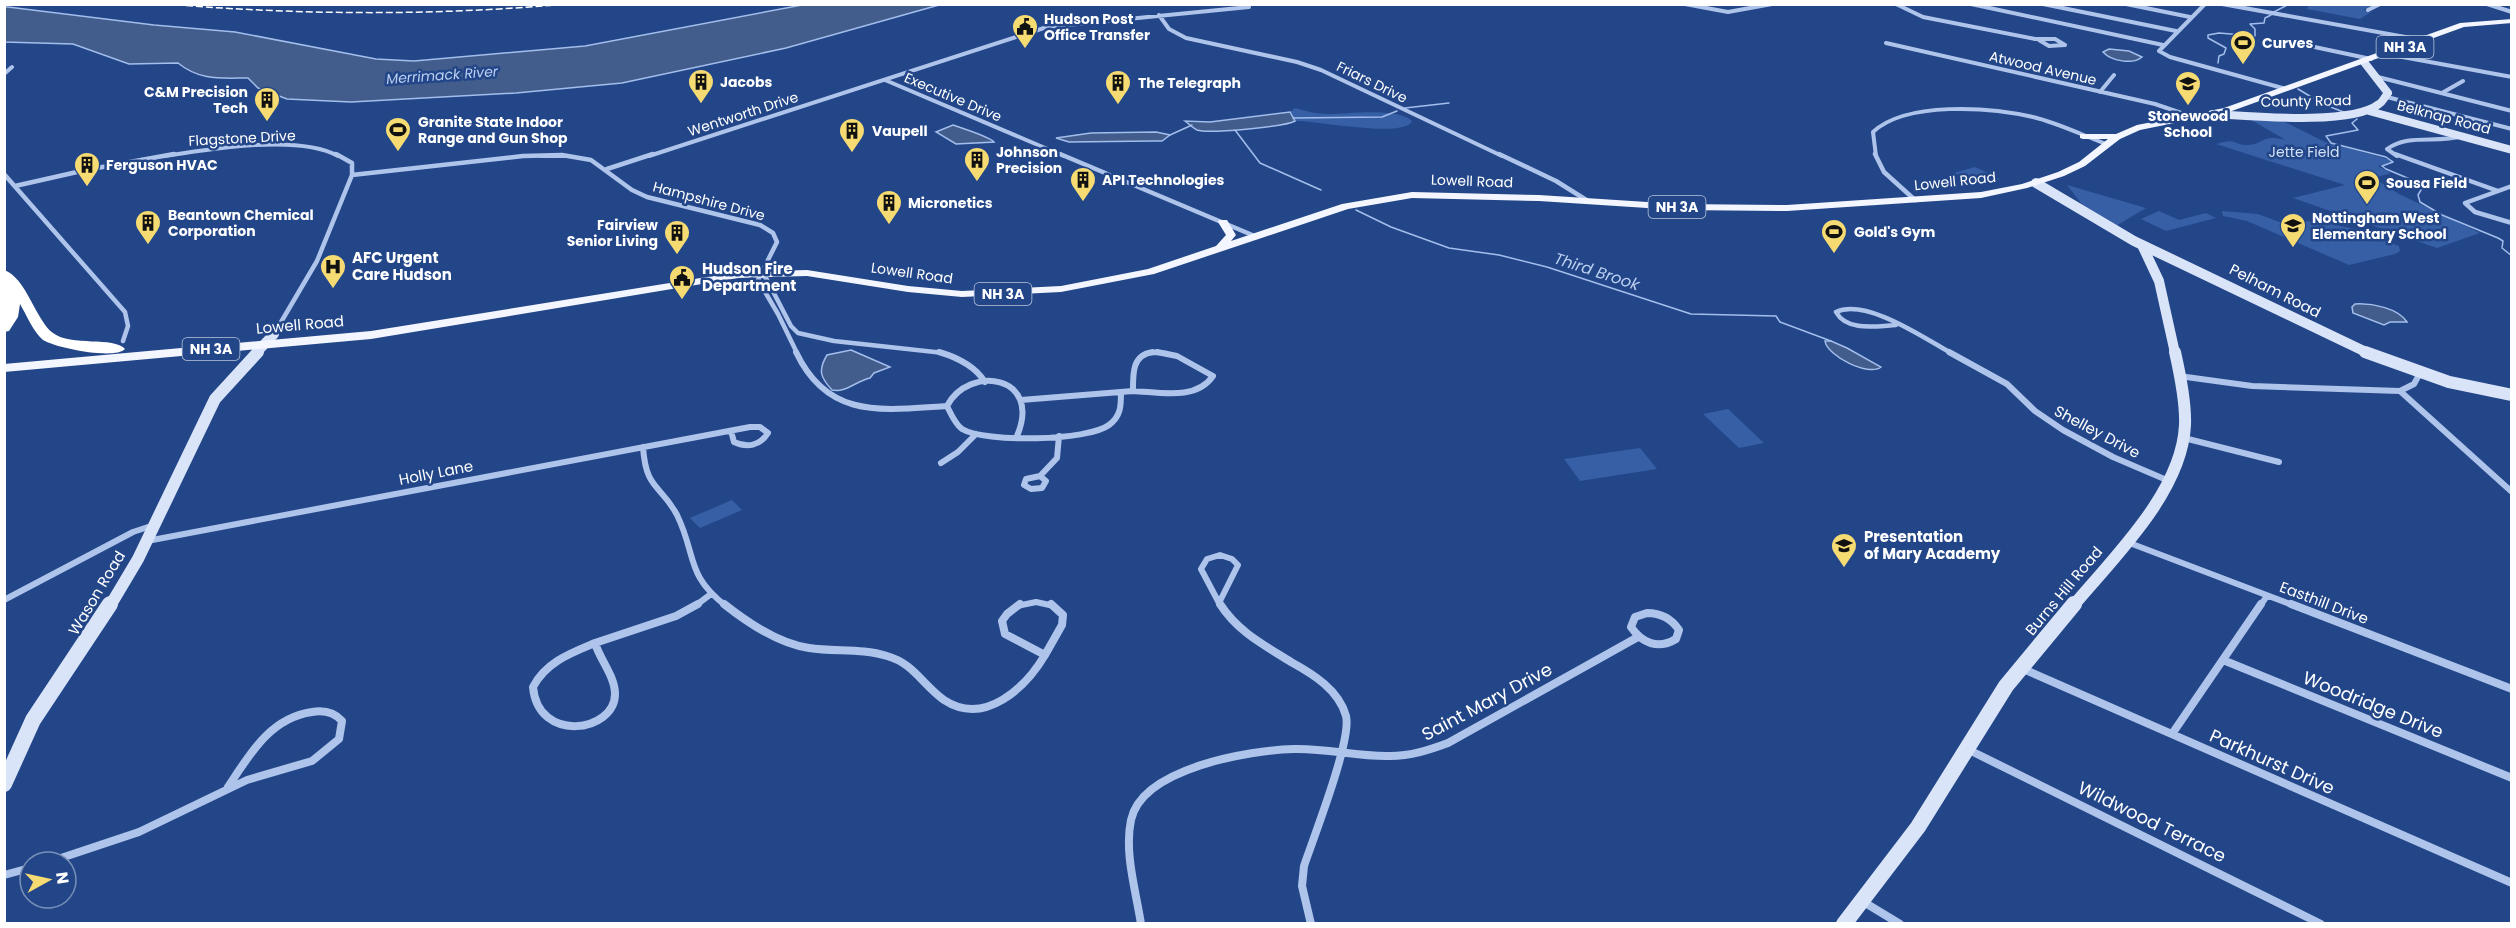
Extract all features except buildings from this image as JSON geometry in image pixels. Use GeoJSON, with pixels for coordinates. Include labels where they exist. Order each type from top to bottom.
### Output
{"type":"FeatureCollection","features":[{"type":"Feature","properties":{"kind":"highway"},"geometry":{"type":"LineString","coordinates":[[4,275],[21,294],[47,336],[73,346],[120,345]]}},
{"type":"Feature","properties":{"kind":"highway"},"geometry":{"type":"LineString","coordinates":[[4,275],[14,308],[12,318],[4,328]]}},
{"type":"Feature","properties":{"kind":"main road","name":"Lowell Road"},"geometry":{"type":"LineString","coordinates":[[4,359],[120,345],[270,339],[418,328],[697,280],[760,273],[824,275],[942,293],[1005,294],[1109,281],[1217,251],[1346,206],[1398,196],[1445,194],[1567,196],[1590,201],[1678,207],[1805,208],[1981,195],[2037,183],[2073,168],[2117,137],[2148,125],[2213,114],[2368,61],[2463,25],[2511,21]]}},
{"type":"Feature","properties":{"kind":"main road"},"geometry":{"type":"LineString","coordinates":[[2083,136],[2117,137]]}},
{"type":"Feature","properties":{"kind":"main road"},"geometry":{"type":"LineString","coordinates":[[1217,251],[1231,235],[1223,222]]}},
{"type":"Feature","properties":{"kind":"main road","name":"Lowell Road"},"geometry":{"type":"LineString","coordinates":[[4,368],[270,339]]}},
{"type":"Feature","properties":{"kind":"street"},"geometry":{"type":"LineString","coordinates":[[384,4],[424,4]]}},
{"type":"Feature","properties":{"kind":"street"},"geometry":{"type":"LineString","coordinates":[[1685,4],[1728,12],[1772,4]]}},
{"type":"Feature","properties":{"kind":"street"},"geometry":{"type":"LineString","coordinates":[[1896,4],[1921,19],[1972,25],[2039,40],[2054,39],[2065,45],[2049,46],[2039,40]]}},
{"type":"Feature","properties":{"kind":"street"},"geometry":{"type":"LineString","coordinates":[[1971,4],[2163,45]]}},
{"type":"Feature","properties":{"kind":"street"},"geometry":{"type":"LineString","coordinates":[[2043,4],[2176,31]]}},
{"type":"Feature","properties":{"kind":"street"},"geometry":{"type":"LineString","coordinates":[[2126,4],[2190,17]]}},
{"type":"Feature","properties":{"kind":"street"},"geometry":{"type":"LineString","coordinates":[[2205,4],[2176,31],[2159,51],[2170,57],[2286,89]]}},
{"type":"Feature","properties":{"kind":"street"},"geometry":{"type":"LineString","coordinates":[[2222,4],[2423,40]]}},
{"type":"Feature","properties":{"kind":"street"},"geometry":{"type":"LineString","coordinates":[[2368,10],[2380,4]]}},
{"type":"Feature","properties":{"kind":"street"},"geometry":{"type":"LineString","coordinates":[[2487,4],[2511,12]]}},
{"type":"Feature","properties":{"kind":"street","name":"Executive Drive"},"geometry":{"type":"LineString","coordinates":[[885,79],[1047,27],[1249,7]]}},
{"type":"Feature","properties":{"kind":"street","name":"Friars Drive"},"geometry":{"type":"LineString","coordinates":[[1159,15],[1169,29],[1186,38],[1297,62],[1321,70],[1556,181],[1567,196]]}},
{"type":"Feature","properties":{"kind":"street"},"geometry":{"type":"LineString","coordinates":[[2291,42],[2368,61],[2386,89],[2387,97],[2511,129]]}},
{"type":"Feature","properties":{"kind":"street","name":"Atwood Avenue"},"geometry":{"type":"LineString","coordinates":[[1886,43],[2169,108],[2194,118]]}},
{"type":"Feature","properties":{"kind":"street"},"geometry":{"type":"LineString","coordinates":[[2386,54],[2511,77]]}},
{"type":"Feature","properties":{"kind":"street"},"geometry":{"type":"LineString","coordinates":[[4,74],[12,67]]}},
{"type":"Feature","properties":{"kind":"street"},"geometry":{"type":"LineString","coordinates":[[2100,92],[2114,75]]}},
{"type":"Feature","properties":{"kind":"street"},"geometry":{"type":"LineString","coordinates":[[2378,77],[2510,110]]}},
{"type":"Feature","properties":{"kind":"street","name":"Executive Drive"},"geometry":{"type":"LineString","coordinates":[[885,79],[1257,237]]}},
{"type":"Feature","properties":{"kind":"street","name":"Wentworth Drive"},"geometry":{"type":"LineString","coordinates":[[607,169],[885,79]]}},
{"type":"Feature","properties":{"kind":"street"},"geometry":{"type":"LineString","coordinates":[[2441,93],[2463,81]]}},
{"type":"Feature","properties":{"kind":"street","name":"County Road"},"geometry":{"type":"LineString","coordinates":[[2213,114],[2333,116],[2369,111],[2381,105],[2387,97]]}},
{"type":"Feature","properties":{"kind":"street"},"geometry":{"type":"LineString","coordinates":[[1912,201],[1881,169],[1873,136],[1874,129],[1896,116],[1943,111],[2010,113],[2042,119],[2106,144]]}},
{"type":"Feature","properties":{"kind":"street","name":"Belknap Road"},"geometry":{"type":"LineString","coordinates":[[2369,111],[2511,150]]}},
{"type":"Feature","properties":{"kind":"street"},"geometry":{"type":"LineString","coordinates":[[2462,136],[2448,141],[2401,142],[2386,149],[2398,156],[2498,191]]}},
{"type":"Feature","properties":{"kind":"street","name":"Flagstone Drive"},"geometry":{"type":"LineString","coordinates":[[15,186],[145,158],[259,147],[308,147],[336,153],[352,163],[352,175]]}},
{"type":"Feature","properties":{"kind":"street","name":"Hampshire Drive"},"geometry":{"type":"LineString","coordinates":[[352,175],[543,154],[583,157],[607,169],[632,190],[647,197],[754,223],[769,230],[775,236],[777,245],[760,273]]}},
{"type":"Feature","properties":{"kind":"street"},"geometry":{"type":"LineString","coordinates":[[4,174],[126,314],[128,326],[120,345]]}},
{"type":"Feature","properties":{"kind":"street"},"geometry":{"type":"LineString","coordinates":[[270,339],[313,267],[352,175]]}},
{"type":"Feature","properties":{"kind":"street","name":"Pelham Road"},"geometry":{"type":"LineString","coordinates":[[2037,183],[2142,245],[2371,354],[2420,373],[2511,395]]}},
{"type":"Feature","properties":{"kind":"street"},"geometry":{"type":"LineString","coordinates":[[2511,186],[2465,204],[2468,209],[2511,223]]}},
{"type":"Feature","properties":{"kind":"street","name":"Burns Hill Road"},"geometry":{"type":"LineString","coordinates":[[1844,924],[1918,827],[1968,750],[1990,710],[2020,668],[2153,509],[2176,466],[2184,438],[2185,412],[2159,280],[2142,245]]}},
{"type":"Feature","properties":{"kind":"street"},"geometry":{"type":"LineString","coordinates":[[760,273],[766,278],[791,326],[805,336]]}},
{"type":"Feature","properties":{"kind":"street"},"geometry":{"type":"LineString","coordinates":[[760,273],[759,284],[777,310],[810,378],[821,388],[857,406],[873,408],[947,406]]}},
{"type":"Feature","properties":{"kind":"street","name":"Shelley Drive"},"geometry":{"type":"LineString","coordinates":[[1896,325],[1851,324],[1840,320],[1836,312],[1842,308],[1859,309],[1896,325],[2007,384],[2035,411],[2063,430],[2113,457],[2169,481]]}},
{"type":"Feature","properties":{"kind":"street"},"geometry":{"type":"LineString","coordinates":[[790,339],[805,336],[941,352],[965,363],[980,374],[984,382]]}},
{"type":"Feature","properties":{"kind":"street","name":"Wason Road"},"geometry":{"type":"LineString","coordinates":[[4,784],[33,720],[92,635],[146,541],[209,415],[270,339]]}},
{"type":"Feature","properties":{"kind":"street"},"geometry":{"type":"LineString","coordinates":[[1021,400],[1133,391],[1184,393],[1199,389],[1213,376],[1170,353],[1155,351],[1145,353],[1135,362],[1131,374],[1133,391]]}},
{"type":"Feature","properties":{"kind":"street"},"geometry":{"type":"LineString","coordinates":[[2178,376],[2243,386],[2400,391],[2414,384],[2420,373]]}},
{"type":"Feature","properties":{"kind":"street"},"geometry":{"type":"LineString","coordinates":[[947,406],[953,394],[984,382],[1009,386],[1017,392],[1021,400],[1021,424],[1017,436]]}},
{"type":"Feature","properties":{"kind":"street"},"geometry":{"type":"LineString","coordinates":[[2400,391],[2511,492]]}},
{"type":"Feature","properties":{"kind":"street"},"geometry":{"type":"LineString","coordinates":[[947,406],[962,429],[976,434],[1059,436],[1091,433],[1106,427],[1121,410],[1120,392]]}},
{"type":"Feature","properties":{"kind":"street","name":"Holly Lane"},"geometry":{"type":"LineString","coordinates":[[146,541],[731,431],[755,427],[764,428],[768,433],[760,443],[742,446],[734,442],[731,431]]}},
{"type":"Feature","properties":{"kind":"street"},"geometry":{"type":"LineString","coordinates":[[941,463],[958,452],[976,434]]}},
{"type":"Feature","properties":{"kind":"street"},"geometry":{"type":"LineString","coordinates":[[1040,476],[1058,456],[1059,436]]}},
{"type":"Feature","properties":{"kind":"street"},"geometry":{"type":"LineString","coordinates":[[2184,438],[2279,462]]}},
{"type":"Feature","properties":{"kind":"street"},"geometry":{"type":"LineString","coordinates":[[643,447],[650,482],[676,512],[694,571],[711,594],[789,644],[810,648],[869,652],[897,659],[920,673],[942,698],[959,706],[981,707],[1009,699],[1023,687],[1045,655],[1062,625],[1063,619],[1059,609],[1040,602],[1025,603],[1012,609],[1002,621],[1005,634],[1045,655]]}},
{"type":"Feature","properties":{"kind":"street"},"geometry":{"type":"LineString","coordinates":[[4,600],[133,532],[154,525]]}},
{"type":"Feature","properties":{"kind":"street","name":"Easthill Drive"},"geometry":{"type":"LineString","coordinates":[[2127,542],[2511,689]]}},
{"type":"Feature","properties":{"kind":"street"},"geometry":{"type":"LineString","coordinates":[[1219,603],[1238,565],[1233,559],[1223,555],[1212,556],[1202,565],[1203,574],[1219,603],[1244,633],[1313,676],[1329,690],[1341,707],[1347,726],[1341,754],[1304,866],[1302,886],[1311,924]]}},
{"type":"Feature","properties":{"kind":"street"},"geometry":{"type":"LineString","coordinates":[[595,642],[599,662],[616,691],[615,703],[604,715],[589,723],[572,727],[554,723],[546,716],[533,692],[536,680],[549,668],[595,642],[675,616],[698,605],[711,594]]}},
{"type":"Feature","properties":{"kind":"street"},"geometry":{"type":"LineString","coordinates":[[2172,734],[2267,596]]}},
{"type":"Feature","properties":{"kind":"street"},"geometry":{"type":"LineString","coordinates":[[1641,614],[1664,616],[1678,630],[1676,639],[1666,644],[1651,644],[1638,637],[1631,627],[1635,617],[1641,614]]}},
{"type":"Feature","properties":{"kind":"street","name":"Saint Mary Drive"},"geometry":{"type":"LineString","coordinates":[[1141,924],[1131,820],[1142,797],[1152,788],[1186,772],[1260,753],[1304,749],[1341,754],[1397,757],[1430,752],[1638,637]]}},
{"type":"Feature","properties":{"kind":"street","name":"Woodridge Drive"},"geometry":{"type":"LineString","coordinates":[[2223,660],[2511,778]]}},
{"type":"Feature","properties":{"kind":"street","name":"Parkhurst Drive"},"geometry":{"type":"LineString","coordinates":[[2020,668],[2511,883]]}},
{"type":"Feature","properties":{"kind":"street"},"geometry":{"type":"LineString","coordinates":[[78,852],[139,832],[228,788],[298,767],[319,757],[339,739],[342,722],[337,715],[321,711],[300,714],[278,724],[261,738],[228,788]]}},
{"type":"Feature","properties":{"kind":"street","name":"Wildwood Terrace"},"geometry":{"type":"LineString","coordinates":[[1968,750],[2321,924]]}},
{"type":"Feature","properties":{"kind":"street"},"geometry":{"type":"LineString","coordinates":[[1862,901],[1900,924]]}},
{"type":"Feature","properties":{"kind":"green space"},"geometry":{"type":"Polygon","coordinates":[[[2309,5],[2374,5],[2363,10],[2371,12],[2360,19],[2307,9],[2309,5]]]}},
{"type":"Feature","properties":{"kind":"green space"},"geometry":{"type":"Polygon","coordinates":[[[1295,108],[1324,114],[1372,112],[1395,114],[1412,121],[1406,126],[1377,129],[1295,121],[1290,112],[1295,108]]]}},
{"type":"Feature","properties":{"kind":"green space","name":"Jette Field"},"geometry":{"type":"Polygon","coordinates":[[[2246,117],[2277,118],[2325,142],[2395,161],[2378,166],[2391,173],[2374,178],[2399,194],[2480,233],[2437,248],[2293,198],[2345,185],[2216,144],[2232,141],[2248,145],[2272,138],[2286,140],[2246,117]]]}},
{"type":"Feature","properties":{"kind":"green space"},"geometry":{"type":"Polygon","coordinates":[[[1975,167],[2000,179],[1978,185],[1954,173],[1975,167]]]}},
{"type":"Feature","properties":{"kind":"green space"},"geometry":{"type":"Polygon","coordinates":[[[2067,185],[2146,208],[2116,226],[2084,207],[2067,185]]]}},
{"type":"Feature","properties":{"kind":"green space"},"geometry":{"type":"Polygon","coordinates":[[[2159,211],[2179,220],[2206,213],[2216,218],[2166,231],[2141,219],[2159,211]]]}},
{"type":"Feature","properties":{"kind":"green space"},"geometry":{"type":"Polygon","coordinates":[[[2222,211],[2258,214],[2282,223],[2297,220],[2355,229],[2399,246],[2400,251],[2349,265],[2247,221],[2223,216],[2222,211]]]}},
{"type":"Feature","properties":{"kind":"green space"},"geometry":{"type":"Polygon","coordinates":[[[1728,409],[1764,443],[1739,448],[1703,414],[1728,409]]]}},
{"type":"Feature","properties":{"kind":"green space"},"geometry":{"type":"Polygon","coordinates":[[[1640,448],[1657,469],[1580,481],[1564,459],[1640,448]]]}},
{"type":"Feature","properties":{"kind":"green space"},"geometry":{"type":"Polygon","coordinates":[[[732,500],[742,510],[700,528],[690,518],[732,500]]]}},
{"type":"Feature","properties":{"kind":"water","name":"Merrimack River"},"geometry":{"type":"Polygon","coordinates":[[[802,5],[939,5],[786,48],[622,83],[516,93],[351,102],[287,99],[258,88],[248,78],[203,76],[178,63],[129,64],[73,44],[4,42],[5,7],[8,7],[154,25],[235,32],[376,59],[414,61],[585,46],[802,5]]]}},
{"type":"Feature","properties":{"kind":"water"},"geometry":{"type":"Polygon","coordinates":[[[2109,49],[2129,51],[2142,57],[2133,61],[2116,60],[2103,52],[2109,49]]]}},
{"type":"Feature","properties":{"kind":"water"},"geometry":{"type":"Polygon","coordinates":[[[1290,112],[1295,121],[1277,126],[1246,129],[1204,131],[1197,130],[1185,121],[1210,122],[1290,112]]]}},
{"type":"Feature","properties":{"kind":"water"},"geometry":{"type":"Polygon","coordinates":[[[953,125],[982,135],[994,142],[956,144],[936,132],[953,125]]]}},
{"type":"Feature","properties":{"kind":"water"},"geometry":{"type":"Polygon","coordinates":[[[1156,132],[1170,135],[1162,141],[1069,142],[1056,138],[1091,133],[1156,132]]]}},
{"type":"Feature","properties":{"kind":"water"},"geometry":{"type":"Polygon","coordinates":[[[2355,304],[2384,307],[2397,313],[2407,322],[2390,322],[2384,325],[2353,313],[2352,307],[2355,304]]]}},
{"type":"Feature","properties":{"kind":"water"},"geometry":{"type":"Polygon","coordinates":[[[1825,341],[1831,341],[1847,348],[1881,367],[1867,369],[1849,363],[1833,353],[1825,341]]]}},
{"type":"Feature","properties":{"kind":"water"},"geometry":{"type":"Polygon","coordinates":[[[851,350],[890,367],[846,388],[832,390],[822,373],[824,360],[827,355],[851,350]]]}},
{"type":"Feature","properties":{"kind":"waterway"},"geometry":{"type":"LineString","coordinates":[[2272,13],[2289,4]]}},
{"type":"Feature","properties":{"kind":"waterway"},"geometry":{"type":"LineString","coordinates":[[2218,63],[2219,56],[2224,54],[2226,48],[2208,38],[2208,35],[2219,33],[2255,36],[2255,29],[2250,24],[2264,23],[2265,18],[2271,15]]}},
{"type":"Feature","properties":{"kind":"waterway"},"geometry":{"type":"LineString","coordinates":[[2298,89],[2323,104],[2346,113]]}},
{"type":"Feature","properties":{"kind":"waterway","name":"Third Brook"},"geometry":{"type":"LineString","coordinates":[[1405,108],[1449,103]]}},
{"type":"Feature","properties":{"kind":"waterway","name":"Third Brook"},"geometry":{"type":"LineString","coordinates":[[1293,118],[1382,117],[1397,111]]}},
{"type":"Feature","properties":{"kind":"waterway"},"geometry":{"type":"LineString","coordinates":[[2357,119],[2352,123],[2358,130],[2326,136],[2331,143],[2386,157],[2393,162],[2382,166],[2386,169],[2424,185],[2418,195],[2420,202],[2442,215],[2498,238],[2503,241],[2502,248],[2512,256]]}},
{"type":"Feature","properties":{"kind":"waterway","name":"Third Brook"},"geometry":{"type":"LineString","coordinates":[[1170,135],[1192,125]]}},
{"type":"Feature","properties":{"kind":"waterway","name":"Third Brook"},"geometry":{"type":"LineString","coordinates":[[1235,130],[1260,163],[1321,190]]}},
{"type":"Feature","properties":{"kind":"waterway","name":"Third Brook"},"geometry":{"type":"LineString","coordinates":[[1356,210],[1391,227],[1449,248],[1499,255],[1547,267],[1691,314],[1776,316],[1780,322],[1831,341]]}},
{"type":"Feature","properties":{"kind":"railway"},"geometry":{"type":"LineString","coordinates":[[166,4],[366,13],[466,11],[566,4]]}},
{"type":"Feature","properties":{"kind":"place","name":"Hudson Post Office Transfer"},"geometry":{"type":"Point","coordinates":[1025,50]}},
{"type":"Feature","properties":{"kind":"place","name":"Curves"},"geometry":{"type":"Point","coordinates":[2243,66]}},
{"type":"Feature","properties":{"kind":"place","name":"Jacobs"},"geometry":{"type":"Point","coordinates":[701,105]}},
{"type":"Feature","properties":{"kind":"place","name":"The Telegraph"},"geometry":{"type":"Point","coordinates":[1118,106]}},
{"type":"Feature","properties":{"kind":"place","name":"Stonewood School"},"geometry":{"type":"Point","coordinates":[2188,107]}},
{"type":"Feature","properties":{"kind":"place","name":"C&M Precision Tech"},"geometry":{"type":"Point","coordinates":[267,123]}},
{"type":"Feature","properties":{"kind":"place","name":"Granite State Indoor Range and Gun Shop"},"geometry":{"type":"Point","coordinates":[398,153]}},
{"type":"Feature","properties":{"kind":"place","name":"Vaupell"},"geometry":{"type":"Point","coordinates":[852,154]}},
{"type":"Feature","properties":{"kind":"place","name":"Johnson Precision"},"geometry":{"type":"Point","coordinates":[977,183]}},
{"type":"Feature","properties":{"kind":"place","name":"Ferguson HVAC"},"geometry":{"type":"Point","coordinates":[87,188]}},
{"type":"Feature","properties":{"kind":"place","name":"API Technologies"},"geometry":{"type":"Point","coordinates":[1083,203]}},
{"type":"Feature","properties":{"kind":"place","name":"Sousa Field"},"geometry":{"type":"Point","coordinates":[2367,206]}},
{"type":"Feature","properties":{"kind":"place","name":"Micronetics"},"geometry":{"type":"Point","coordinates":[889,226]}},
{"type":"Feature","properties":{"kind":"place","name":"Beantown Chemical Corporation"},"geometry":{"type":"Point","coordinates":[148,246]}},
{"type":"Feature","properties":{"kind":"place","name":"Nottingham West Elementary School"},"geometry":{"type":"Point","coordinates":[2293,249]}},
{"type":"Feature","properties":{"kind":"place","name":"Gold's Gym"},"geometry":{"type":"Point","coordinates":[1834,255]}},
{"type":"Feature","properties":{"kind":"place","name":"Fairview Senior Living"},"geometry":{"type":"Point","coordinates":[677,256]}},
{"type":"Feature","properties":{"kind":"place","name":"AFC Urgent Care Hudson"},"geometry":{"type":"Point","coordinates":[333,290]}},
{"type":"Feature","properties":{"kind":"place","name":"Hudson Fire Department"},"geometry":{"type":"Point","coordinates":[682,301]}},
{"type":"Feature","properties":{"kind":"place","name":"Presentation of Mary Academy"},"geometry":{"type":"Point","coordinates":[1844,569]}}]}
